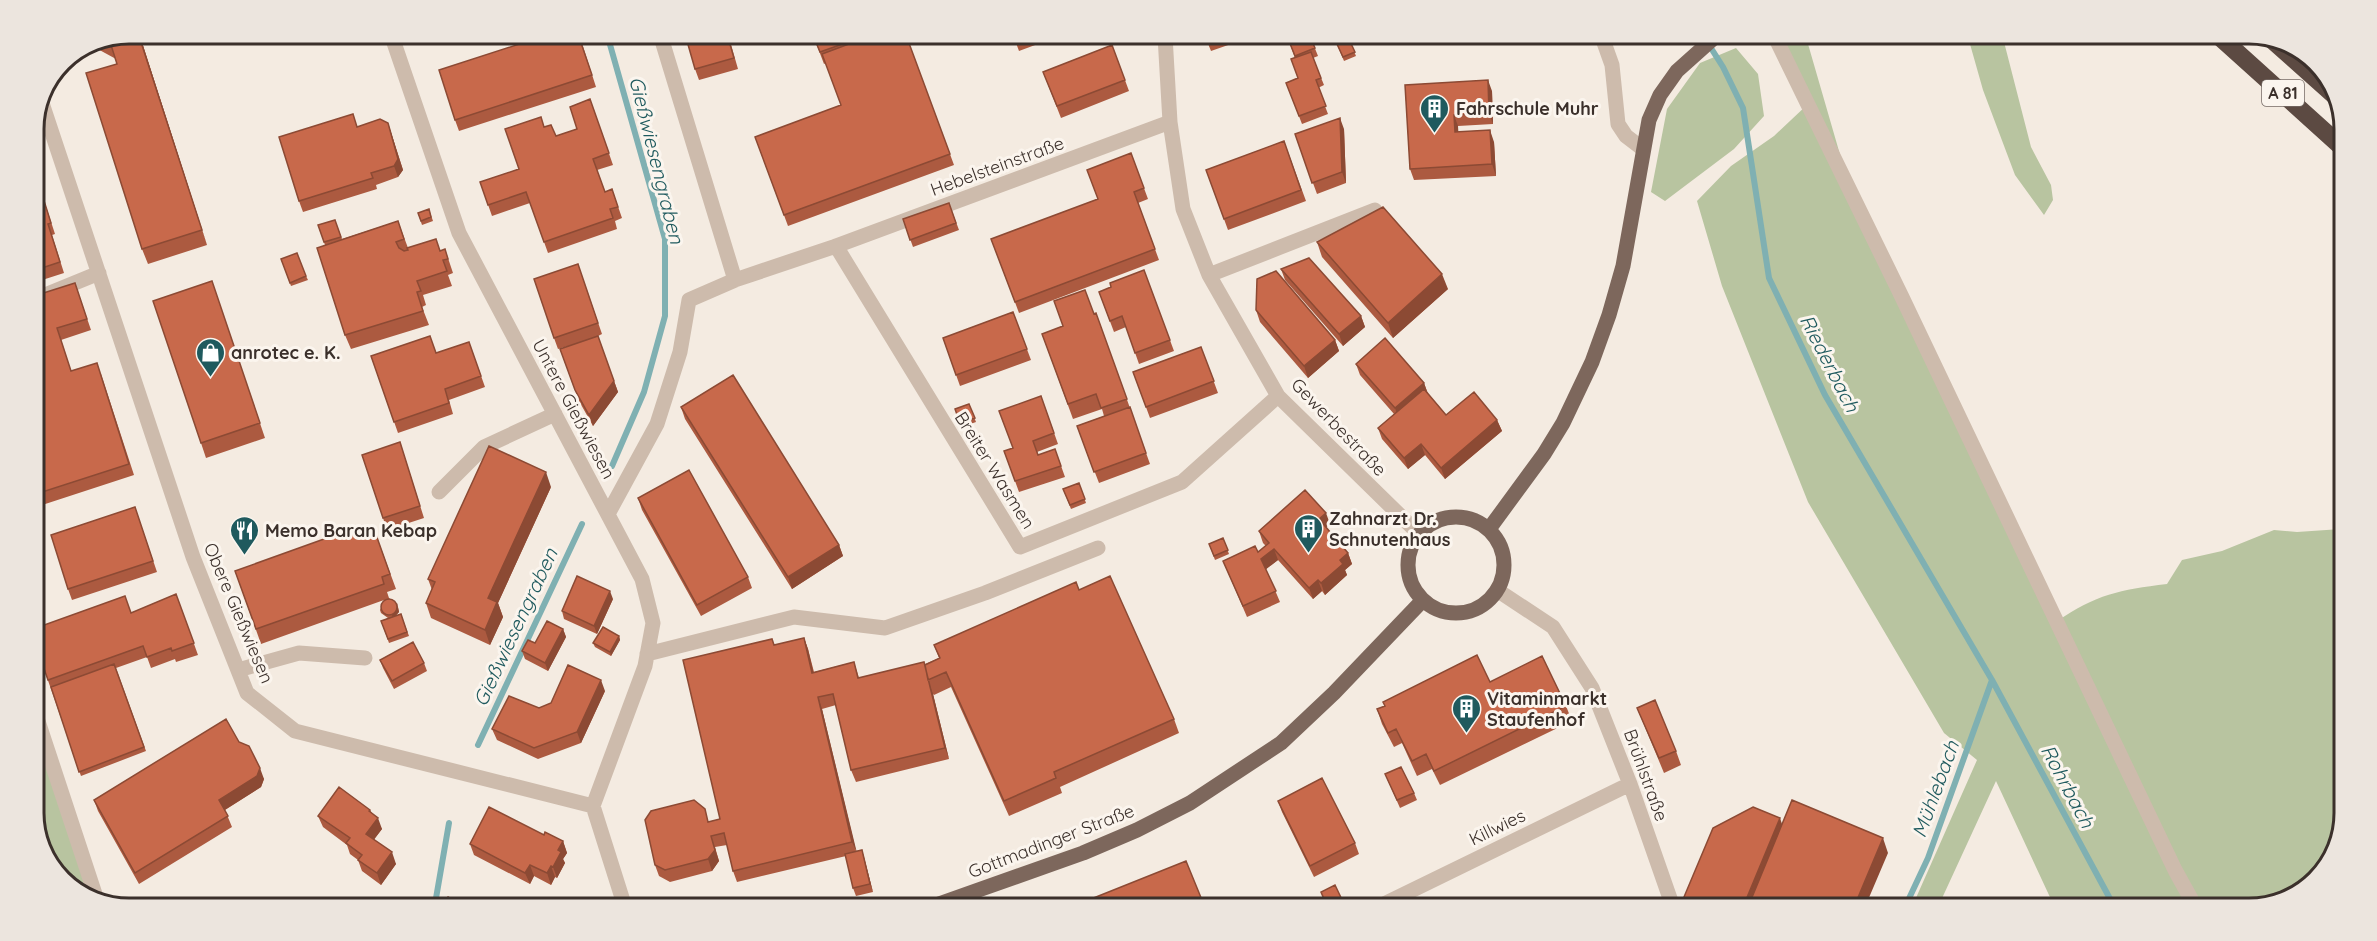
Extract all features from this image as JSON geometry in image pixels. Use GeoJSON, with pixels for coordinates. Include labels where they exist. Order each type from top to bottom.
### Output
{"type":"FeatureCollection","features":[{"type":"Feature","properties":{"kind":"highway","name":"A 81"},"geometry":{"type":"LineString","coordinates":[[2228,44],[2333,138]]}},
{"type":"Feature","properties":{"kind":"highway","name":"A 81"},"geometry":{"type":"LineString","coordinates":[[2285,52],[2319,82]]}},
{"type":"Feature","properties":{"kind":"main road"},"geometry":{"type":"LineString","coordinates":[[1489,528],[1544,454],[1563,423],[1592,362],[1623,266],[1649,120],[1660,95],[1677,71],[1706,44]]}},
{"type":"Feature","properties":{"kind":"main road"},"geometry":{"type":"LineString","coordinates":[[1458,516],[1474,520],[1489,528],[1499,542],[1504,558],[1504,575],[1497,590],[1482,605],[1462,613],[1448,613],[1434,608],[1423,600],[1413,586],[1408,570],[1409,554],[1419,534],[1427,526],[1442,518],[1458,516]]}},
{"type":"Feature","properties":{"kind":"main road","name":"Gottmadinger Straße"},"geometry":{"type":"LineString","coordinates":[[956,898],[1083,853],[1137,830],[1190,803],[1281,743],[1334,693],[1423,600]]}},
{"type":"Feature","properties":{"kind":"street","name":"Untere Gießwiesen"},"geometry":{"type":"LineString","coordinates":[[394,44],[459,233],[642,579],[653,623],[647,654],[593,806]]}},
{"type":"Feature","properties":{"kind":"street"},"geometry":{"type":"LineString","coordinates":[[663,44],[735,280]]}},
{"type":"Feature","properties":{"kind":"street","name":"Gewerbestraße"},"geometry":{"type":"LineString","coordinates":[[1166,44],[1170,122],[1183,209],[1209,274],[1278,396],[1419,534]]}},
{"type":"Feature","properties":{"kind":"street"},"geometry":{"type":"LineString","coordinates":[[1604,44],[1612,65],[1617,124],[1626,136],[1643,149]]}},
{"type":"Feature","properties":{"kind":"street"},"geometry":{"type":"LineString","coordinates":[[1778,44],[2190,898]]}},
{"type":"Feature","properties":{"kind":"street","name":"Obere Gießwiesen"},"geometry":{"type":"LineString","coordinates":[[45,112],[194,557],[247,693],[295,731],[593,806]]}},
{"type":"Feature","properties":{"kind":"street","name":"Hebelsteinstraße"},"geometry":{"type":"LineString","coordinates":[[608,514],[657,424],[680,352],[689,300],[735,280],[836,246],[1170,122]]}},
{"type":"Feature","properties":{"kind":"street"},"geometry":{"type":"LineString","coordinates":[[1209,274],[1375,210]]}},
{"type":"Feature","properties":{"kind":"street","name":"Breiter Wasmen"},"geometry":{"type":"LineString","coordinates":[[836,246],[1020,547],[1182,482],[1278,396]]}},
{"type":"Feature","properties":{"kind":"street"},"geometry":{"type":"LineString","coordinates":[[44,296],[99,273]]}},
{"type":"Feature","properties":{"kind":"street"},"geometry":{"type":"LineString","coordinates":[[439,492],[483,447],[555,414]]}},
{"type":"Feature","properties":{"kind":"street"},"geometry":{"type":"LineString","coordinates":[[647,654],[794,617],[885,628],[985,593],[1098,548]]}},
{"type":"Feature","properties":{"kind":"street","name":"Brühlstraße"},"geometry":{"type":"LineString","coordinates":[[1497,590],[1553,627],[1592,688],[1630,784],[1669,898]]}},
{"type":"Feature","properties":{"kind":"street"},"geometry":{"type":"LineString","coordinates":[[238,670],[299,653],[365,658]]}},
{"type":"Feature","properties":{"kind":"street"},"geometry":{"type":"LineString","coordinates":[[44,739],[94,890]]}},
{"type":"Feature","properties":{"kind":"street","name":"Killwies"},"geometry":{"type":"LineString","coordinates":[[1396,898],[1630,784]]}},
{"type":"Feature","properties":{"kind":"street"},"geometry":{"type":"LineString","coordinates":[[593,806],[622,898]]}},
{"type":"Feature","properties":{"kind":"green space"},"geometry":{"type":"Polygon","coordinates":[[[1778,44],[1808,44],[1852,196],[2056,622],[2096,599],[2122,591],[2167,584],[2182,560],[2222,551],[2274,530],[2297,532],[2334,530],[2333,823],[2329,840],[2316,864],[2291,886],[2276,893],[2248,898],[2050,898],[1996,781],[1942,898],[1916,898],[1977,760],[1944,733],[1808,502],[1722,286],[1697,201],[1731,166],[1774,136],[1808,104],[1778,44]]]}},
{"type":"Feature","properties":{"kind":"green space"},"geometry":{"type":"Polygon","coordinates":[[[1970,44],[2005,44],[2031,147],[2051,185],[2053,200],[2044,215],[2015,175],[1983,90],[1970,44]]]}},
{"type":"Feature","properties":{"kind":"green space"},"geometry":{"type":"Polygon","coordinates":[[[1736,48],[1758,74],[1764,116],[1734,149],[1665,201],[1651,192],[1667,109],[1700,63],[1736,48]]]}},
{"type":"Feature","properties":{"kind":"green space"},"geometry":{"type":"Polygon","coordinates":[[[44,739],[94,890],[77,880],[61,864],[50,845],[44,818],[44,739]]]}},
{"type":"Feature","properties":{"kind":"building"},"geometry":{"type":"Polygon","coordinates":[[[142,44],[202,230],[142,249],[86,73],[117,64],[111,45],[142,44]]]}},
{"type":"Feature","properties":{"kind":"building"},"geometry":{"type":"Polygon","coordinates":[[[519,44],[581,44],[592,75],[455,120],[439,70],[519,44]]]}},
{"type":"Feature","properties":{"kind":"building"},"geometry":{"type":"Polygon","coordinates":[[[688,44],[730,44],[734,58],[695,69],[688,44]]]}},
{"type":"Feature","properties":{"kind":"building"},"geometry":{"type":"Polygon","coordinates":[[[817,44],[843,44],[820,52],[817,44]]]}},
{"type":"Feature","properties":{"kind":"building"},"geometry":{"type":"Polygon","coordinates":[[[849,44],[909,44],[950,154],[784,215],[755,137],[841,105],[822,54],[849,44]]]}},
{"type":"Feature","properties":{"kind":"building"},"geometry":{"type":"Polygon","coordinates":[[[1290,44],[1313,44],[1315,48],[1295,56],[1290,44]]]}},
{"type":"Feature","properties":{"kind":"building"},"geometry":{"type":"Polygon","coordinates":[[[1337,44],[1351,44],[1355,52],[1343,57],[1337,44]]]}},
{"type":"Feature","properties":{"kind":"building"},"geometry":{"type":"Polygon","coordinates":[[[1112,45],[1125,80],[1057,106],[1043,72],[1112,45]]]}},
{"type":"Feature","properties":{"kind":"building"},"geometry":{"type":"Polygon","coordinates":[[[1311,52],[1321,78],[1316,80],[1326,106],[1299,116],[1286,83],[1298,78],[1291,59],[1311,52]]]}},
{"type":"Feature","properties":{"kind":"building","name":"Fahrschule Muhr"},"geometry":{"type":"Polygon","coordinates":[[[1488,80],[1489,113],[1454,115],[1455,132],[1490,130],[1492,164],[1410,169],[1405,85],[1488,80]]]}},
{"type":"Feature","properties":{"kind":"building"},"geometry":{"type":"Polygon","coordinates":[[[590,99],[609,153],[593,159],[605,192],[612,189],[618,207],[610,209],[613,218],[544,242],[526,192],[488,205],[480,182],[519,169],[505,129],[541,117],[544,127],[551,125],[556,136],[577,129],[570,107],[590,99]]]}},
{"type":"Feature","properties":{"kind":"building"},"geometry":{"type":"Polygon","coordinates":[[[353,114],[357,127],[380,119],[388,123],[398,159],[394,166],[371,173],[373,178],[299,201],[279,137],[353,114]]]}},
{"type":"Feature","properties":{"kind":"building"},"geometry":{"type":"Polygon","coordinates":[[[1340,118],[1342,172],[1312,183],[1295,134],[1340,118]]]}},
{"type":"Feature","properties":{"kind":"building"},"geometry":{"type":"Polygon","coordinates":[[[1284,141],[1301,190],[1224,219],[1206,170],[1284,141]]]}},
{"type":"Feature","properties":{"kind":"building"},"geometry":{"type":"Polygon","coordinates":[[[1131,153],[1144,188],[1134,192],[1155,249],[1015,302],[991,239],[1098,199],[1087,170],[1131,153]]]}},
{"type":"Feature","properties":{"kind":"building"},"geometry":{"type":"Polygon","coordinates":[[[44,201],[51,223],[48,224],[60,262],[44,267],[44,201]]]}},
{"type":"Feature","properties":{"kind":"building"},"geometry":{"type":"Polygon","coordinates":[[[949,203],[956,223],[910,240],[903,219],[949,203]]]}},
{"type":"Feature","properties":{"kind":"building"},"geometry":{"type":"Polygon","coordinates":[[[1383,207],[1442,274],[1388,323],[1317,242],[1383,207]]]}},
{"type":"Feature","properties":{"kind":"building"},"geometry":{"type":"Polygon","coordinates":[[[429,209],[431,217],[421,221],[418,213],[429,209]]]}},
{"type":"Feature","properties":{"kind":"building"},"geometry":{"type":"Polygon","coordinates":[[[335,220],[341,237],[324,242],[318,225],[335,220]]]}},
{"type":"Feature","properties":{"kind":"building"},"geometry":{"type":"Polygon","coordinates":[[[398,221],[404,239],[396,242],[399,248],[404,251],[436,239],[440,251],[445,249],[448,259],[443,260],[447,271],[417,281],[421,291],[417,292],[423,311],[345,335],[317,248],[398,221]]]}},
{"type":"Feature","properties":{"kind":"building"},"geometry":{"type":"Polygon","coordinates":[[[297,253],[306,276],[290,283],[281,259],[297,253]]]}},
{"type":"Feature","properties":{"kind":"building"},"geometry":{"type":"Polygon","coordinates":[[[1309,258],[1361,316],[1339,334],[1281,269],[1309,258]]]}},
{"type":"Feature","properties":{"kind":"building"},"geometry":{"type":"Polygon","coordinates":[[[578,264],[598,323],[554,338],[534,279],[578,264]]]}},
{"type":"Feature","properties":{"kind":"building"},"geometry":{"type":"Polygon","coordinates":[[[1144,270],[1170,340],[1135,353],[1122,316],[1110,321],[1099,292],[1111,287],[1110,283],[1144,270]]]}},
{"type":"Feature","properties":{"kind":"building"},"geometry":{"type":"Polygon","coordinates":[[[1276,271],[1335,340],[1304,366],[1256,310],[1257,279],[1276,271]]]}},
{"type":"Feature","properties":{"kind":"building"},"geometry":{"type":"Polygon","coordinates":[[[212,281],[260,423],[201,443],[153,301],[212,281]]]}},
{"type":"Feature","properties":{"kind":"building"},"geometry":{"type":"Polygon","coordinates":[[[75,283],[87,319],[57,328],[71,371],[97,363],[129,464],[44,491],[44,293],[75,283]]]}},
{"type":"Feature","properties":{"kind":"building"},"geometry":{"type":"Polygon","coordinates":[[[1085,290],[1094,314],[1096,313],[1127,399],[1101,408],[1096,394],[1068,404],[1042,334],[1063,326],[1054,301],[1085,290]]]}},
{"type":"Feature","properties":{"kind":"building"},"geometry":{"type":"Polygon","coordinates":[[[1013,312],[1027,349],[956,375],[943,338],[1013,312]]]}},
{"type":"Feature","properties":{"kind":"building"},"geometry":{"type":"Polygon","coordinates":[[[430,336],[436,353],[469,342],[481,376],[445,389],[449,403],[394,422],[371,356],[430,336]]]}},
{"type":"Feature","properties":{"kind":"building"},"geometry":{"type":"Polygon","coordinates":[[[598,336],[614,381],[589,415],[575,390],[560,349],[598,336]]]}},
{"type":"Feature","properties":{"kind":"building"},"geometry":{"type":"Polygon","coordinates":[[[1385,338],[1424,383],[1395,408],[1356,364],[1385,338]]]}},
{"type":"Feature","properties":{"kind":"building"},"geometry":{"type":"Polygon","coordinates":[[[1201,347],[1214,381],[1146,407],[1133,372],[1201,347]]]}},
{"type":"Feature","properties":{"kind":"building"},"geometry":{"type":"Polygon","coordinates":[[[733,375],[839,545],[788,577],[681,407],[733,375]]]}},
{"type":"Feature","properties":{"kind":"building"},"geometry":{"type":"Polygon","coordinates":[[[1424,389],[1446,415],[1474,392],[1497,420],[1441,468],[1421,444],[1404,458],[1378,428],[1424,389]]]}},
{"type":"Feature","properties":{"kind":"building"},"geometry":{"type":"Polygon","coordinates":[[[1041,396],[1054,433],[1033,441],[1038,455],[1055,449],[1061,466],[1015,481],[1004,451],[1013,448],[999,411],[1041,396]]]}},
{"type":"Feature","properties":{"kind":"building"},"geometry":{"type":"Polygon","coordinates":[[[969,404],[975,418],[960,423],[955,409],[969,404]]]}},
{"type":"Feature","properties":{"kind":"building"},"geometry":{"type":"Polygon","coordinates":[[[1130,407],[1146,453],[1094,472],[1077,426],[1130,407]]]}},
{"type":"Feature","properties":{"kind":"building"},"geometry":{"type":"Polygon","coordinates":[[[400,442],[420,506],[383,518],[362,455],[400,442]]]}},
{"type":"Feature","properties":{"kind":"building"},"geometry":{"type":"Polygon","coordinates":[[[489,446],[546,472],[488,598],[497,602],[485,630],[426,603],[435,582],[428,579],[489,446]]]}},
{"type":"Feature","properties":{"kind":"building"},"geometry":{"type":"Polygon","coordinates":[[[689,470],[748,577],[697,605],[638,498],[689,470]]]}},
{"type":"Feature","properties":{"kind":"building"},"geometry":{"type":"Polygon","coordinates":[[[1079,483],[1085,499],[1070,505],[1063,489],[1079,483]]]}},
{"type":"Feature","properties":{"kind":"building"},"geometry":{"type":"Polygon","coordinates":[[[1305,490],[1326,513],[1319,519],[1348,553],[1340,560],[1343,564],[1321,583],[1318,580],[1309,588],[1274,549],[1261,559],[1276,591],[1243,606],[1223,561],[1255,546],[1258,552],[1269,543],[1259,531],[1305,490]]]}},
{"type":"Feature","properties":{"kind":"building"},"geometry":{"type":"Polygon","coordinates":[[[135,507],[153,561],[68,589],[51,535],[135,507]]]}},
{"type":"Feature","properties":{"kind":"building"},"geometry":{"type":"Polygon","coordinates":[[[363,525],[365,532],[374,529],[390,574],[382,577],[384,584],[256,629],[235,571],[363,525]]]}},
{"type":"Feature","properties":{"kind":"building"},"geometry":{"type":"Polygon","coordinates":[[[1223,538],[1228,550],[1214,556],[1209,544],[1223,538]]]}},
{"type":"Feature","properties":{"kind":"building"},"geometry":{"type":"Polygon","coordinates":[[[577,576],[610,591],[594,626],[562,611],[577,576]]]}},
{"type":"Feature","properties":{"kind":"building"},"geometry":{"type":"Polygon","coordinates":[[[1110,576],[1174,719],[1054,772],[1056,778],[1004,801],[946,672],[928,680],[925,665],[940,658],[934,645],[1076,582],[1079,590],[1110,576]]]}},
{"type":"Feature","properties":{"kind":"building"},"geometry":{"type":"Polygon","coordinates":[[[176,594],[194,643],[147,657],[143,646],[48,680],[44,669],[44,625],[125,596],[131,613],[176,594]]]}},
{"type":"Feature","properties":{"kind":"building"},"geometry":{"type":"Polygon","coordinates":[[[386,599],[392,599],[397,607],[395,613],[386,615],[381,610],[381,604],[386,599]]]}},
{"type":"Feature","properties":{"kind":"building"},"geometry":{"type":"Polygon","coordinates":[[[401,614],[407,632],[388,639],[381,621],[401,614]]]}},
{"type":"Feature","properties":{"kind":"building"},"geometry":{"type":"Polygon","coordinates":[[[547,621],[563,629],[545,663],[522,651],[528,640],[535,643],[547,621]]]}},
{"type":"Feature","properties":{"kind":"building"},"geometry":{"type":"Polygon","coordinates":[[[603,627],[619,636],[610,652],[593,643],[603,627]]]}},
{"type":"Feature","properties":{"kind":"building"},"geometry":{"type":"Polygon","coordinates":[[[804,638],[812,673],[854,662],[858,678],[924,662],[945,748],[851,770],[833,694],[818,697],[852,842],[733,871],[724,833],[711,836],[715,850],[708,859],[665,870],[655,865],[645,820],[651,811],[694,800],[705,809],[708,822],[720,819],[683,660],[772,639],[774,645],[804,638]]]}},
{"type":"Feature","properties":{"kind":"building"},"geometry":{"type":"Polygon","coordinates":[[[413,642],[424,663],[392,681],[380,660],[413,642]]]}},
{"type":"Feature","properties":{"kind":"building","name":"Vitaminmarkt Staufenhof"},"geometry":{"type":"Polygon","coordinates":[[[1477,655],[1490,682],[1542,656],[1566,706],[1434,771],[1426,754],[1412,761],[1396,729],[1388,733],[1377,709],[1385,706],[1383,702],[1477,655]]]}},
{"type":"Feature","properties":{"kind":"building"},"geometry":{"type":"Polygon","coordinates":[[[114,664],[144,747],[79,772],[51,687],[114,664]]]}},
{"type":"Feature","properties":{"kind":"building"},"geometry":{"type":"Polygon","coordinates":[[[568,665],[601,680],[577,732],[534,748],[492,729],[509,696],[539,708],[551,703],[568,665]]]}},
{"type":"Feature","properties":{"kind":"building"},"geometry":{"type":"Polygon","coordinates":[[[1655,700],[1676,751],[1659,758],[1637,708],[1655,700]]]}},
{"type":"Feature","properties":{"kind":"building"},"geometry":{"type":"Polygon","coordinates":[[[226,719],[239,742],[249,746],[260,768],[257,776],[219,800],[228,816],[135,873],[94,800],[226,719]]]}},
{"type":"Feature","properties":{"kind":"building"},"geometry":{"type":"Polygon","coordinates":[[[1401,767],[1414,793],[1397,800],[1385,774],[1401,767]]]}},
{"type":"Feature","properties":{"kind":"building"},"geometry":{"type":"Polygon","coordinates":[[[1322,778],[1355,843],[1310,866],[1278,801],[1322,778]]]}},
{"type":"Feature","properties":{"kind":"building"},"geometry":{"type":"Polygon","coordinates":[[[339,787],[378,818],[366,834],[392,852],[377,873],[358,860],[362,855],[346,843],[350,838],[318,816],[339,787]]]}},
{"type":"Feature","properties":{"kind":"building"},"geometry":{"type":"Polygon","coordinates":[[[1792,800],[1883,838],[1858,898],[1752,898],[1792,800]]]}},
{"type":"Feature","properties":{"kind":"building"},"geometry":{"type":"Polygon","coordinates":[[[489,807],[544,835],[545,832],[563,841],[558,850],[561,852],[547,873],[530,865],[525,873],[470,844],[489,807]]]}},
{"type":"Feature","properties":{"kind":"building"},"geometry":{"type":"Polygon","coordinates":[[[1753,807],[1780,818],[1747,898],[1684,898],[1713,828],[1753,807]]]}},
{"type":"Feature","properties":{"kind":"building"},"geometry":{"type":"Polygon","coordinates":[[[862,850],[870,884],[853,888],[845,854],[862,850]]]}},
{"type":"Feature","properties":{"kind":"building"},"geometry":{"type":"Polygon","coordinates":[[[1186,861],[1201,898],[1094,898],[1186,861]]]}},
{"type":"Feature","properties":{"kind":"building"},"geometry":{"type":"Polygon","coordinates":[[[1335,885],[1341,898],[1324,898],[1321,892],[1335,885]]]}},
{"type":"Feature","properties":{"kind":"waterway","name":"Gießwiesengraben"},"geometry":{"type":"LineString","coordinates":[[610,44],[665,239],[665,316],[644,392],[612,466]]}},
{"type":"Feature","properties":{"kind":"waterway","name":"Riederbach"},"geometry":{"type":"LineString","coordinates":[[1708,44],[1723,67],[1743,108],[1769,278],[1825,395],[1992,680],[2110,898]]}},
{"type":"Feature","properties":{"kind":"waterway","name":"Gießwiesengraben"},"geometry":{"type":"LineString","coordinates":[[478,745],[582,524]]}},
{"type":"Feature","properties":{"kind":"waterway","name":"Mühlebach"},"geometry":{"type":"LineString","coordinates":[[1909,898],[1928,858],[1992,680]]}},
{"type":"Feature","properties":{"kind":"waterway","name":"Gießwiesengraben"},"geometry":{"type":"LineString","coordinates":[[436,898],[449,823]]}},
{"type":"Feature","properties":{"kind":"place","name":"Fahrschule Muhr"},"geometry":{"type":"Point","coordinates":[1435,134]}},
{"type":"Feature","properties":{"kind":"place","name":"anrotec e. K."},"geometry":{"type":"Point","coordinates":[210,378]}},
{"type":"Feature","properties":{"kind":"place","name":"Zahnarzt Dr. Schnutenhaus"},"geometry":{"type":"Point","coordinates":[1308,554]}},
{"type":"Feature","properties":{"kind":"place","name":"Memo Baran Kebap"},"geometry":{"type":"Point","coordinates":[244,556]}},
{"type":"Feature","properties":{"kind":"place","name":"Vitaminmarkt Staufenhof"},"geometry":{"type":"Point","coordinates":[1466,734]}},
{"type":"Feature","properties":{"kind":"water label","name":"Rohrbach"},"geometry":{"type":"Point","coordinates":[2068,786]}}]}
